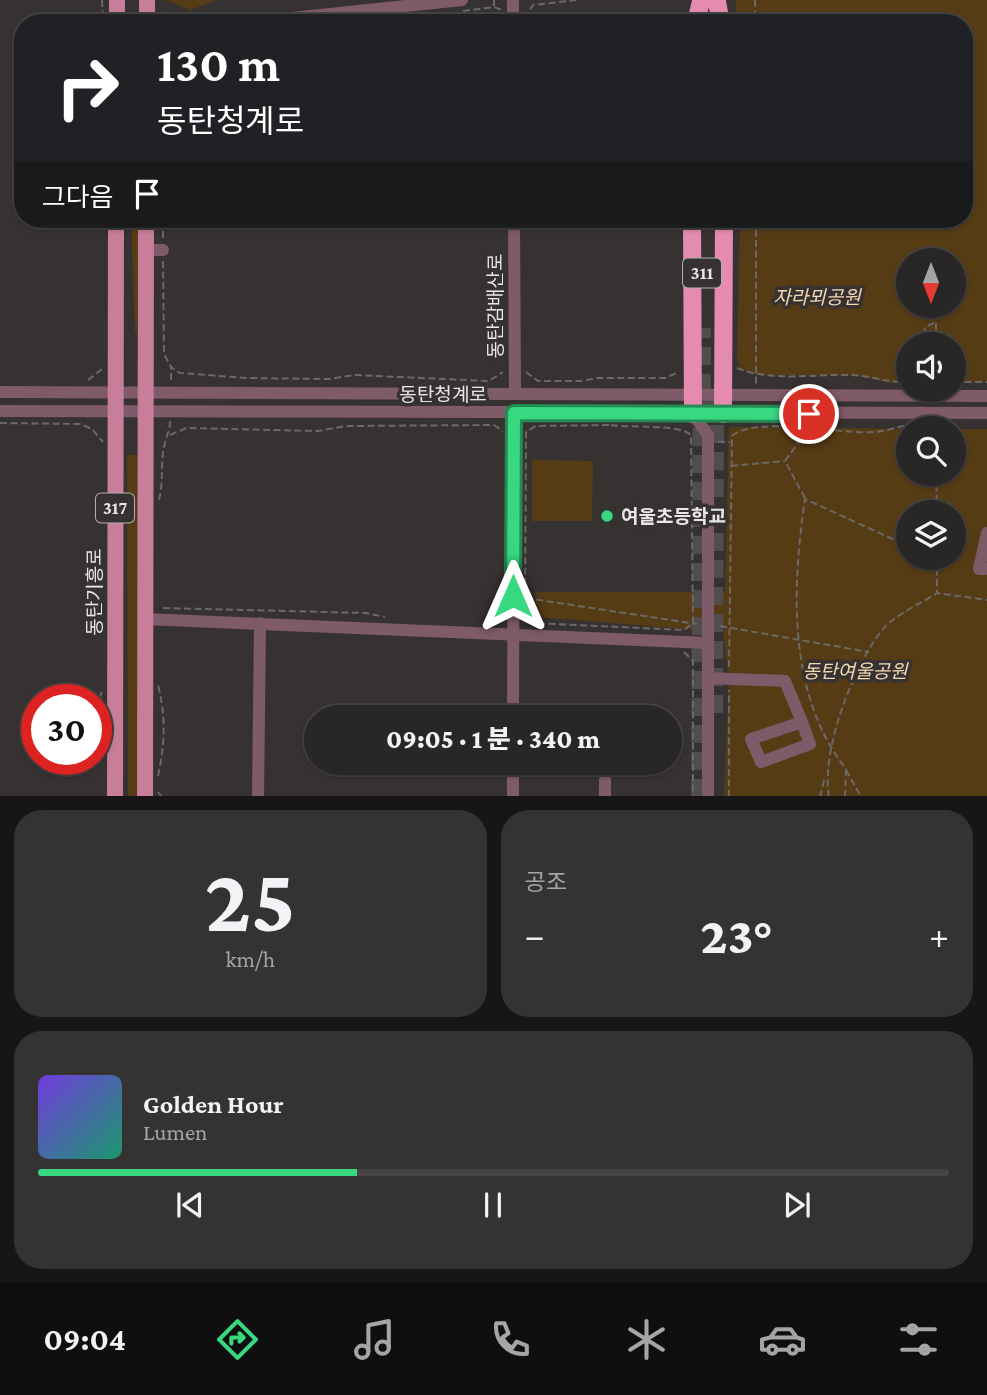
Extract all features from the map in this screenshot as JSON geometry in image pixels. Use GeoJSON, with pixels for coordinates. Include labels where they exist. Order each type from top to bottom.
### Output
{"type":"FeatureCollection","features":[{"type":"Feature","properties":{"kind":"highway"},"geometry":{"type":"LineString","coordinates":[[693,228],[708,334],[723,394],[723,414]]}},
{"type":"Feature","properties":{"kind":"highway","name":"311"},"geometry":{"type":"LineString","coordinates":[[702,228],[708,334]]}},
{"type":"Feature","properties":{"kind":"highway","name":"311"},"geometry":{"type":"LineString","coordinates":[[708,334],[714,228]]}},
{"type":"Feature","properties":{"kind":"highway"},"geometry":{"type":"LineString","coordinates":[[693,414],[693,394],[708,334],[723,228]]}},
{"type":"Feature","properties":{"kind":"main road","name":"동탄기흥로"},"geometry":{"type":"LineString","coordinates":[[115,796],[116,228]]}},
{"type":"Feature","properties":{"kind":"main road","name":"317"},"geometry":{"type":"LineString","coordinates":[[145,796],[146,336],[154,250],[148,228]]}},
{"type":"Feature","properties":{"kind":"main road"},"geometry":{"type":"LineString","coordinates":[[116,335],[122,343],[131,345],[139,344],[146,336]]}},
{"type":"Feature","properties":{"kind":"street"},"geometry":{"type":"LineString","coordinates":[[330,14],[463,0]]}},
{"type":"Feature","properties":{"kind":"street","name":"동탄감배산로"},"geometry":{"type":"LineString","coordinates":[[514,228],[515,393]]}},
{"type":"Feature","properties":{"kind":"street"},"geometry":{"type":"LineString","coordinates":[[0,392],[987,396]]}},
{"type":"Feature","properties":{"kind":"street","name":"동탄청계로"},"geometry":{"type":"LineString","coordinates":[[0,411],[987,413]]}},
{"type":"Feature","properties":{"kind":"street"},"geometry":{"type":"LineString","coordinates":[[513,705],[514,413]]}},
{"type":"Feature","properties":{"kind":"street"},"geometry":{"type":"LineString","coordinates":[[693,414],[708,435],[708,796]]}},
{"type":"Feature","properties":{"kind":"street"},"geometry":{"type":"LineString","coordinates":[[708,435],[723,414]]}},
{"type":"Feature","properties":{"kind":"street"},"geometry":{"type":"LineString","coordinates":[[986,540],[979,569],[987,569]]}},
{"type":"Feature","properties":{"kind":"street"},"geometry":{"type":"LineString","coordinates":[[145,619],[708,643]]}},
{"type":"Feature","properties":{"kind":"street"},"geometry":{"type":"LineString","coordinates":[[258,796],[260,623]]}},
{"type":"Feature","properties":{"kind":"street"},"geometry":{"type":"LineString","coordinates":[[708,678],[785,681],[802,722],[810,744],[761,762],[751,739],[802,722]]}},
{"type":"Feature","properties":{"kind":"street"},"geometry":{"type":"LineString","coordinates":[[513,775],[513,796]]}},
{"type":"Feature","properties":{"kind":"street"},"geometry":{"type":"LineString","coordinates":[[605,780],[605,796]]}},
{"type":"Feature","properties":{"kind":"path"},"geometry":{"type":"LineString","coordinates":[[102,0],[113,13]]}},
{"type":"Feature","properties":{"kind":"path"},"geometry":{"type":"LineString","coordinates":[[445,14],[495,8],[494,0]]}},
{"type":"Feature","properties":{"kind":"path"},"geometry":{"type":"LineString","coordinates":[[533,0],[533,5]]}},
{"type":"Feature","properties":{"kind":"path"},"geometry":{"type":"LineString","coordinates":[[524,14],[533,5],[577,0]]}},
{"type":"Feature","properties":{"kind":"path"},"geometry":{"type":"LineString","coordinates":[[147,10],[160,7],[163,14]]}},
{"type":"Feature","properties":{"kind":"path"},"geometry":{"type":"LineString","coordinates":[[160,228],[154,250],[164,354],[175,371],[247,378],[329,379],[354,375],[478,381],[495,379],[502,372]]}},
{"type":"Feature","properties":{"kind":"path"},"geometry":{"type":"LineString","coordinates":[[756,228],[756,375]]}},
{"type":"Feature","properties":{"kind":"path"},"geometry":{"type":"LineString","coordinates":[[924,332],[925,327],[936,322],[936,332]]}},
{"type":"Feature","properties":{"kind":"path"},"geometry":{"type":"LineString","coordinates":[[736,368],[756,375],[853,375],[896,383]]}},
{"type":"Feature","properties":{"kind":"path"},"geometry":{"type":"LineString","coordinates":[[526,372],[538,381],[581,381],[598,378],[670,378],[682,369]]}},
{"type":"Feature","properties":{"kind":"path"},"geometry":{"type":"LineString","coordinates":[[966,382],[987,382]]}},
{"type":"Feature","properties":{"kind":"path"},"geometry":{"type":"LineString","coordinates":[[0,423],[80,424],[92,429]]}},
{"type":"Feature","properties":{"kind":"path"},"geometry":{"type":"LineString","coordinates":[[158,505],[164,479],[165,442],[169,435],[186,428],[318,431],[346,426],[494,425],[503,431]]}},
{"type":"Feature","properties":{"kind":"path"},"geometry":{"type":"LineString","coordinates":[[539,425],[611,425],[635,429],[679,429],[691,435],[693,623],[684,631],[534,623],[527,619],[526,446],[529,429],[539,425]]}},
{"type":"Feature","properties":{"kind":"path"},"geometry":{"type":"LineString","coordinates":[[729,796],[730,442],[739,431],[809,427],[833,432],[876,432],[896,427]]}},
{"type":"Feature","properties":{"kind":"path"},"geometry":{"type":"LineString","coordinates":[[730,466],[743,467],[785,461],[809,427]]}},
{"type":"Feature","properties":{"kind":"path"},"geometry":{"type":"LineString","coordinates":[[785,461],[805,499],[798,543],[800,653],[806,686],[831,750],[846,769],[861,796]]}},
{"type":"Feature","properties":{"kind":"path"},"geometry":{"type":"LineString","coordinates":[[805,499],[896,541]]}},
{"type":"Feature","properties":{"kind":"path"},"geometry":{"type":"LineString","coordinates":[[936,570],[937,593]]}},
{"type":"Feature","properties":{"kind":"path"},"geometry":{"type":"LineString","coordinates":[[819,796],[831,750],[859,667],[884,628],[937,593],[987,600]]}},
{"type":"Feature","properties":{"kind":"path"},"geometry":{"type":"LineString","coordinates":[[159,602],[163,608],[366,613],[389,618]]}},
{"type":"Feature","properties":{"kind":"path"},"geometry":{"type":"LineString","coordinates":[[683,651],[693,661],[693,796]]}},
{"type":"Feature","properties":{"kind":"path"},"geometry":{"type":"LineString","coordinates":[[157,682],[164,711],[164,748],[158,777],[158,792],[162,796]]}},
{"type":"Feature","properties":{"kind":"path"},"geometry":{"type":"LineString","coordinates":[[845,796],[846,769]]}},
{"type":"Feature","properties":{"kind":"path"},"geometry":{"type":"LineString","coordinates":[[825,776],[829,796]]}},
{"type":"Feature","properties":{"kind":"green space"},"geometry":{"type":"Polygon","coordinates":[[[166,0],[217,0],[190,10],[166,0]]]}},
{"type":"Feature","properties":{"kind":"green space","name":"자라뫼공원"},"geometry":{"type":"Polygon","coordinates":[[[736,0],[987,0],[987,382],[966,382],[966,332],[896,332],[896,383],[853,375],[756,375],[740,369],[737,358],[740,228],[973,228],[973,14],[736,14],[736,0]]]}},
{"type":"Feature","properties":{"kind":"green space"},"geometry":{"type":"Polygon","coordinates":[[[131,228],[139,228],[137,334],[131,228]]]}},
{"type":"Feature","properties":{"kind":"green space","name":"동탄여울공원"},"geometry":{"type":"Polygon","coordinates":[[[729,427],[896,429],[896,486],[966,486],[966,429],[987,429],[987,796],[724,796],[729,678],[723,632],[537,617],[535,592],[725,592],[729,427]]]}},
{"type":"Feature","properties":{"kind":"green space"},"geometry":{"type":"Polygon","coordinates":[[[127,455],[139,455],[140,796],[128,796],[127,455]]]}},
{"type":"Feature","properties":{"kind":"green space"},"geometry":{"type":"Polygon","coordinates":[[[532,460],[593,461],[592,521],[532,521],[532,460]]]}},
{"type":"Feature","properties":{"kind":"tunnel"},"geometry":{"type":"LineString","coordinates":[[700,796],[702,328]]}},
{"type":"Feature","properties":{"kind":"tunnel"},"geometry":{"type":"LineString","coordinates":[[714,713],[715,398]]}},
{"type":"Feature","properties":{"kind":"place","name":"여울초등학교"},"geometry":{"type":"Point","coordinates":[607,516]}},
{"type":"Feature","properties":{"kind":"route"},"geometry":{"type":"LineString","coordinates":[[513,596],[514,413],[809,414]]}}]}
